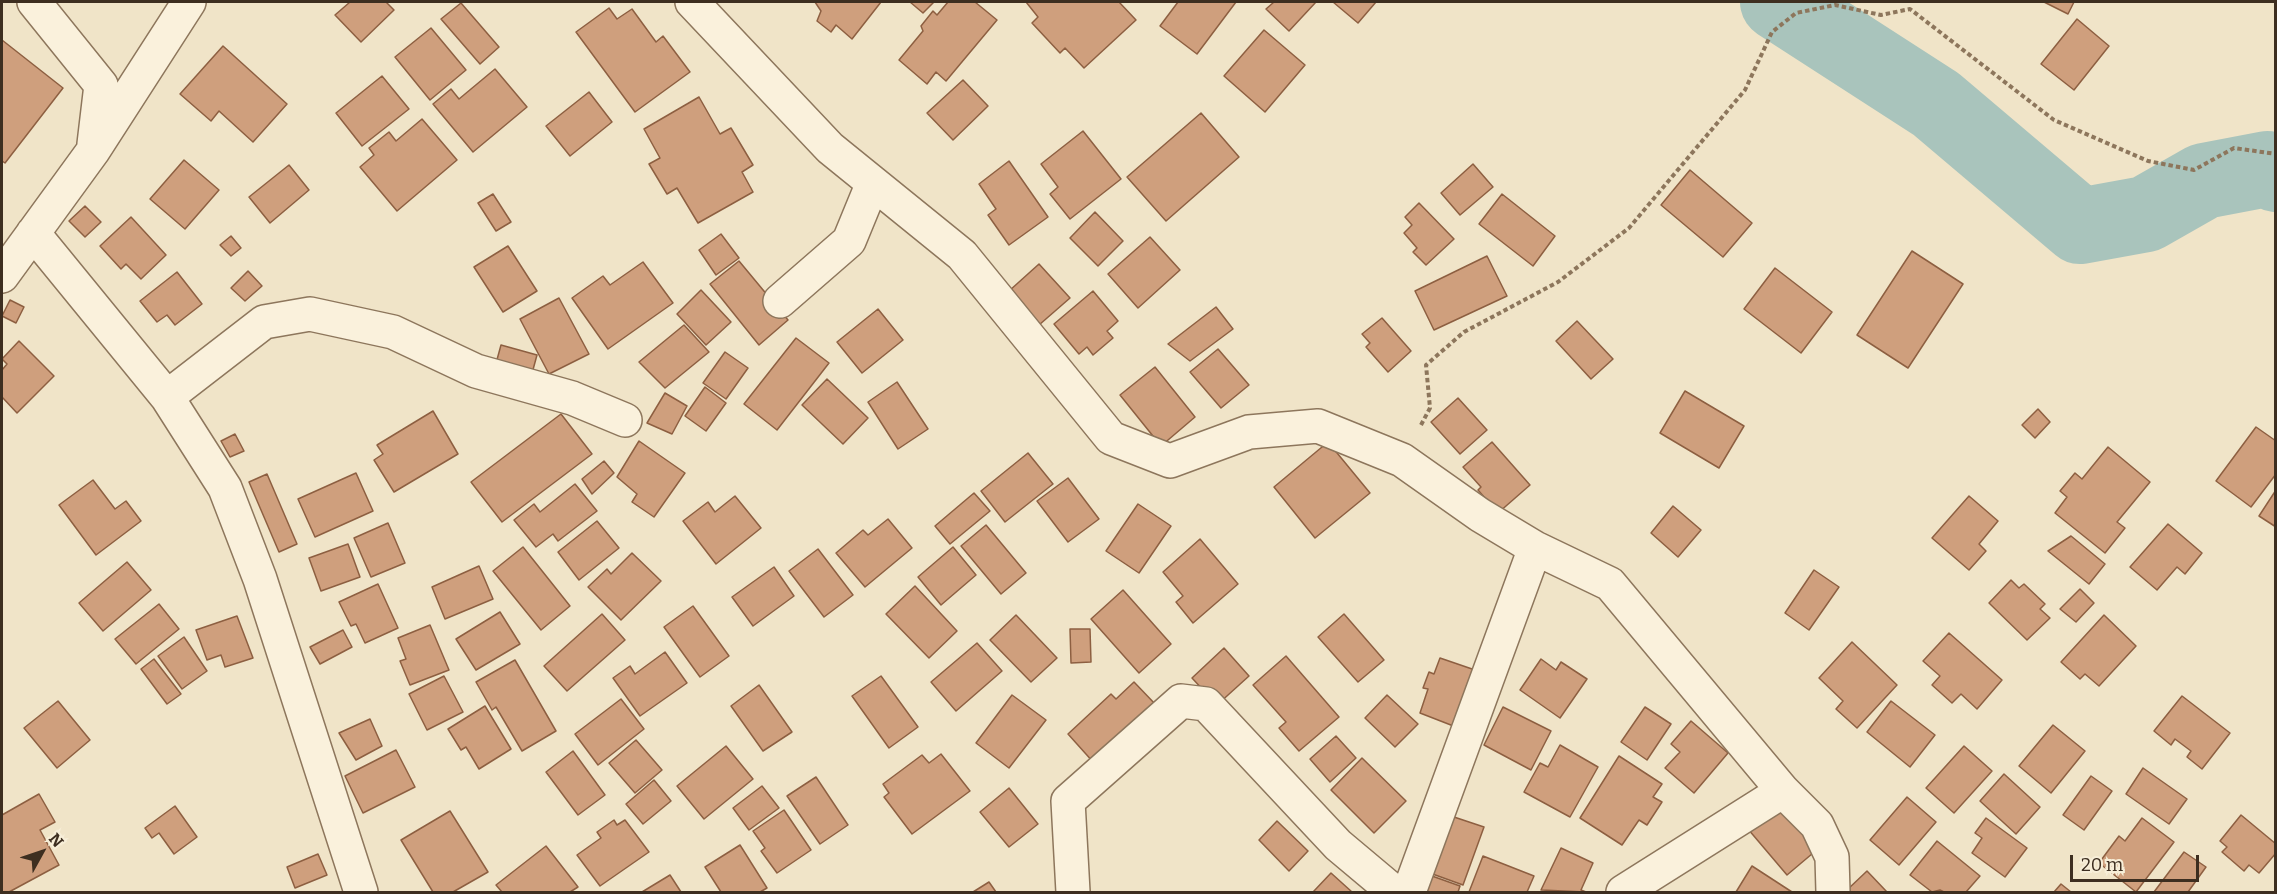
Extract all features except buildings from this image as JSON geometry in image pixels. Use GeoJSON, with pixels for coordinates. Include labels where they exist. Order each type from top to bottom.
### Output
{"type":"FeatureCollection","features":[{"type":"Feature","properties":{"kind":"street"},"geometry":{"type":"LineString","coordinates":[[34,2],[101,85],[93,151]]}},
{"type":"Feature","properties":{"kind":"street"},"geometry":{"type":"LineString","coordinates":[[2,276],[93,151],[189,2]]}},
{"type":"Feature","properties":{"kind":"street"},"geometry":{"type":"LineString","coordinates":[[692,2],[830,148],[872,185],[962,255],[1111,438],[1170,461],[1249,432],[1318,426],[1402,460],[1480,516],[1535,548],[1610,584],[1784,791],[1817,825],[1832,857],[1833,892]]}},
{"type":"Feature","properties":{"kind":"street"},"geometry":{"type":"LineString","coordinates":[[780,301],[849,241],[872,185]]}},
{"type":"Feature","properties":{"kind":"street"},"geometry":{"type":"LineString","coordinates":[[33,233],[167,397],[225,488],[260,579],[361,892]]}},
{"type":"Feature","properties":{"kind":"street"},"geometry":{"type":"LineString","coordinates":[[167,397],[264,322],[310,314],[393,332],[476,371],[572,398],[625,420]]}},
{"type":"Feature","properties":{"kind":"street"},"geometry":{"type":"LineString","coordinates":[[1409,892],[1535,548]]}},
{"type":"Feature","properties":{"kind":"street"},"geometry":{"type":"LineString","coordinates":[[1073,892],[1068,801],[1181,701],[1206,704],[1338,845],[1394,892]]}},
{"type":"Feature","properties":{"kind":"street"},"geometry":{"type":"LineString","coordinates":[[1623,892],[1784,791]]}},
{"type":"Feature","properties":{"kind":"path"},"geometry":{"type":"LineString","coordinates":[[1402,460],[1430,408],[1426,365],[1464,332],[1558,282],[1629,228],[1746,90],[1772,32],[1796,14],[1835,5],[1881,15],[1910,9],[2054,120],[2148,161],[2194,170],[2234,148],[2276,154]]}},
{"type":"Feature","properties":{"kind":"waterway"},"geometry":{"type":"LineString","coordinates":[[1778,2],[1936,104],[2080,226],[2146,214],[2204,181],[2267,169],[2276,174]]}}]}
